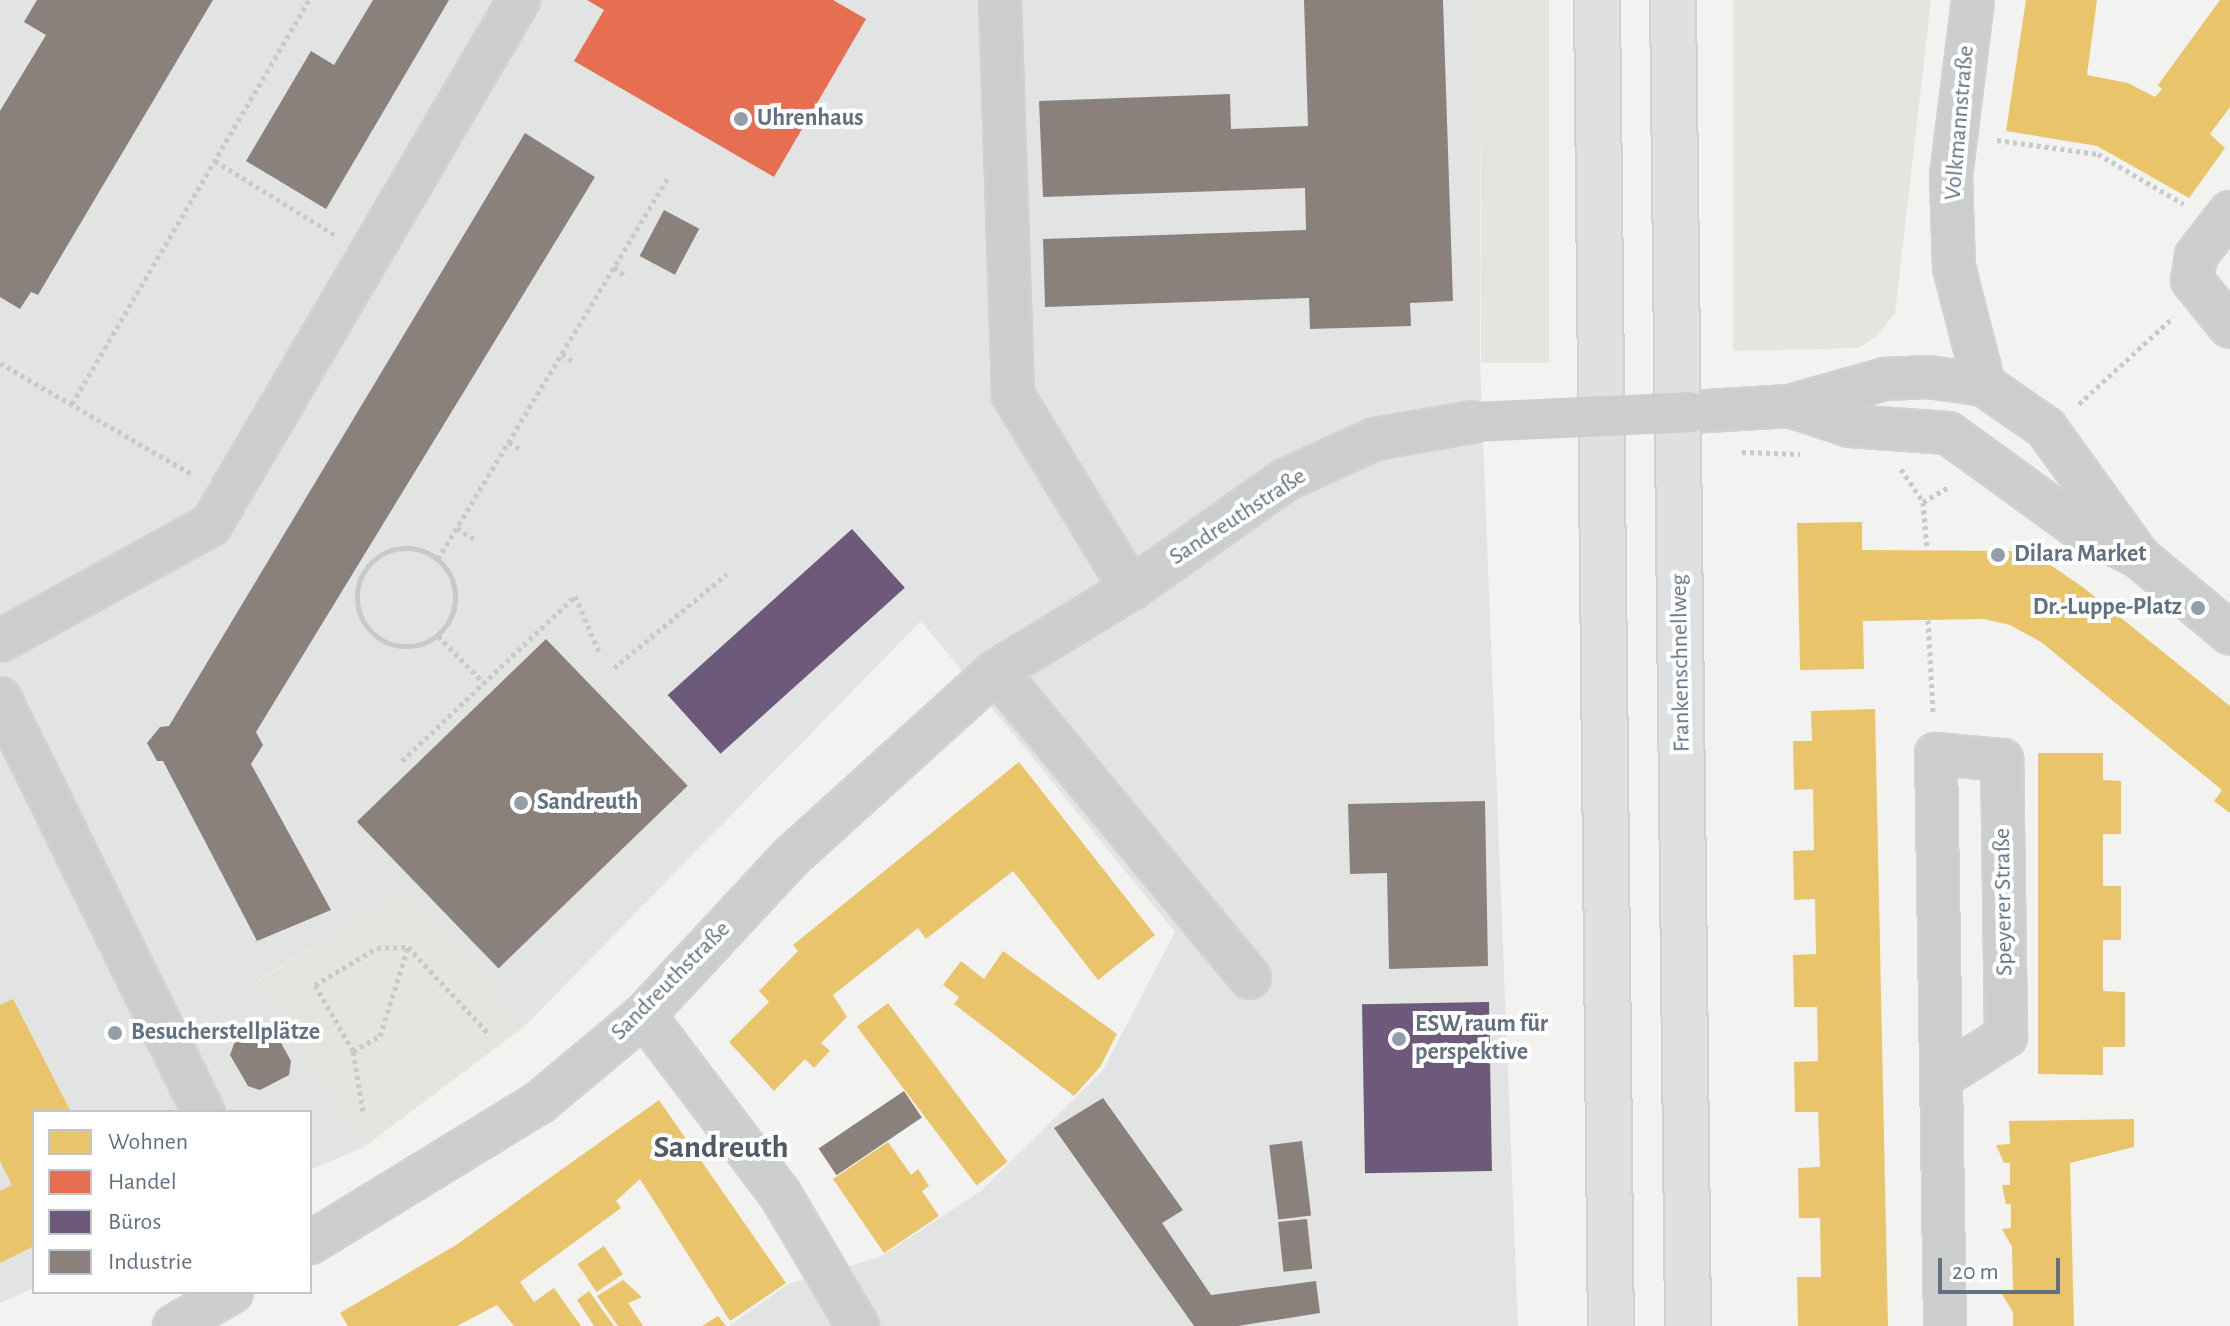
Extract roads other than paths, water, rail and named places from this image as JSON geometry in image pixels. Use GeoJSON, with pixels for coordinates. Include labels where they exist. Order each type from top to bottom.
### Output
{"type":"FeatureCollection","features":[{"type":"Feature","properties":{"kind":"highway"},"geometry":{"type":"LineString","coordinates":[[1597,0],[1611,1326]]}},
{"type":"Feature","properties":{"kind":"highway","name":"Frankenschnellweg"},"geometry":{"type":"LineString","coordinates":[[1673,0],[1688,1326]]}},
{"type":"Feature","properties":{"kind":"street"},"geometry":{"type":"LineString","coordinates":[[0,641],[211,525],[519,0]]}},
{"type":"Feature","properties":{"kind":"street"},"geometry":{"type":"LineString","coordinates":[[1000,0],[1013,395],[1131,589]]}},
{"type":"Feature","properties":{"kind":"street","name":"Volkmannstraße"},"geometry":{"type":"LineString","coordinates":[[1973,0],[1956,138],[1954,267],[1984,385]]}},
{"type":"Feature","properties":{"kind":"street"},"geometry":{"type":"LineString","coordinates":[[2224,220],[2196,256],[2192,280],[2230,327]]}},
{"type":"Feature","properties":{"kind":"street","name":"Sandreuthstraße"},"geometry":{"type":"LineString","coordinates":[[312,1242],[540,1102],[644,1015],[792,856],[996,671],[1131,589],[1285,480],[1375,439],[1472,422],[1790,406],[1885,379],[1928,377],[1984,385]]}},
{"type":"Feature","properties":{"kind":"street"},"geometry":{"type":"LineString","coordinates":[[2139,557],[2046,428],[1984,385],[1948,433],[2075,525],[2139,557],[2230,633]]}},
{"type":"Feature","properties":{"kind":"street","name":"Sandreuthstraße"},"geometry":{"type":"LineString","coordinates":[[1790,406],[1850,426],[1948,433]]}},
{"type":"Feature","properties":{"kind":"street"},"geometry":{"type":"LineString","coordinates":[[996,671],[1250,978]]}},
{"type":"Feature","properties":{"kind":"street"},"geometry":{"type":"LineString","coordinates":[[0,698],[203,1110]]}},
{"type":"Feature","properties":{"kind":"street","name":"Speyerer Straße"},"geometry":{"type":"LineString","coordinates":[[1936,754],[2002,760],[2006,1036],[1942,1077],[1936,754]]}},
{"type":"Feature","properties":{"kind":"street"},"geometry":{"type":"LineString","coordinates":[[644,1015],[780,1194],[858,1326]]}},
{"type":"Feature","properties":{"kind":"street"},"geometry":{"type":"LineString","coordinates":[[1942,1077],[1945,1326]]}},
{"type":"Feature","properties":{"kind":"street"},"geometry":{"type":"LineString","coordinates":[[174,1326],[229,1294]]}},
{"type":"Feature","properties":{"kind":"place","name":"Uhrenhaus"},"geometry":{"type":"Point","coordinates":[741,119]}},
{"type":"Feature","properties":{"kind":"place","name":"Dilara Market"},"geometry":{"type":"Point","coordinates":[1998,555]}},
{"type":"Feature","properties":{"kind":"place","name":"Dr.-Luppe-Platz"},"geometry":{"type":"Point","coordinates":[2198,608]}},
{"type":"Feature","properties":{"kind":"place","name":"Sandreuth"},"geometry":{"type":"Point","coordinates":[521,803]}},
{"type":"Feature","properties":{"kind":"place","name":"Besucherstellplätze"},"geometry":{"type":"Point","coordinates":[115,1033]}},
{"type":"Feature","properties":{"kind":"place","name":"ESW raum für perspektive"},"geometry":{"type":"Point","coordinates":[1399,1039]}},
{"type":"Feature","properties":{"kind":"district","name":"Sandreuth"},"geometry":{"type":"Point","coordinates":[721,1147]}}]}
